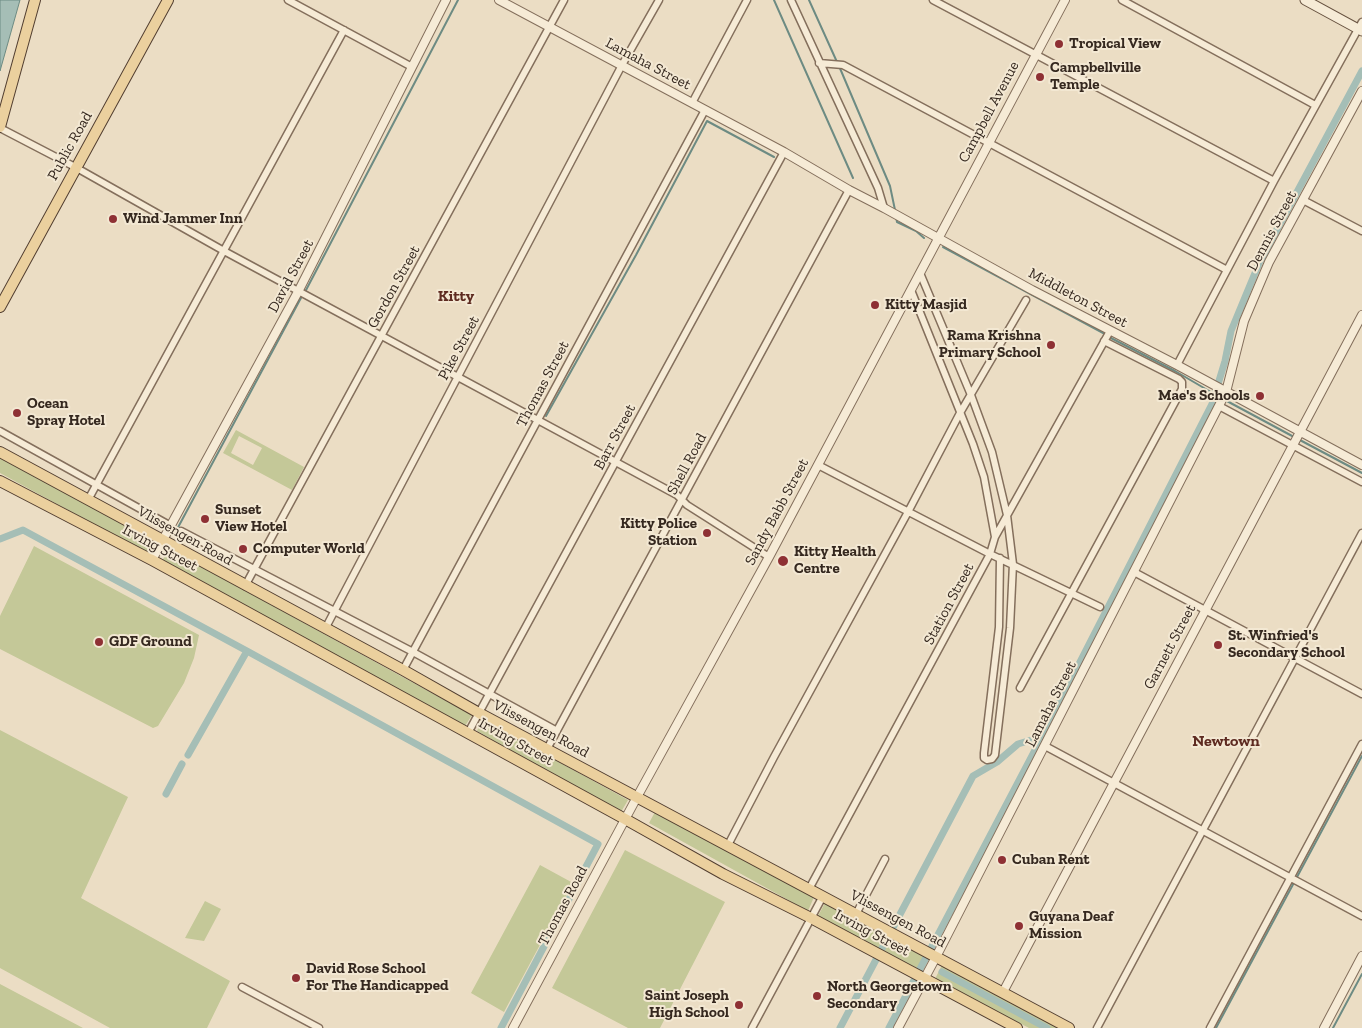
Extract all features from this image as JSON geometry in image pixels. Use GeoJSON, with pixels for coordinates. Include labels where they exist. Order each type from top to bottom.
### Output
{"type":"FeatureCollection","features":[{"type":"Feature","properties":{"kind":"main road"},"geometry":{"type":"LineString","coordinates":[[0,128],[35,0]]}},
{"type":"Feature","properties":{"kind":"main road","name":"Public Road"},"geometry":{"type":"LineString","coordinates":[[0,308],[75,167],[168,0]]}},
{"type":"Feature","properties":{"kind":"main road"},"geometry":{"type":"LineString","coordinates":[[1305,0],[1361,27]]}},
{"type":"Feature","properties":{"kind":"main road","name":"Vlissengen Road"},"geometry":{"type":"LineString","coordinates":[[0,452],[163,539],[245,586],[403,670],[479,713],[1069,1028]]}},
{"type":"Feature","properties":{"kind":"main road","name":"Irving Street"},"geometry":{"type":"LineString","coordinates":[[2,484],[152,560],[625,818],[723,874],[811,918],[1018,1028]]}},
{"type":"Feature","properties":{"kind":"street"},"geometry":{"type":"LineString","coordinates":[[288,0],[412,68]]}},
{"type":"Feature","properties":{"kind":"street","name":"David Street"},"geometry":{"type":"LineString","coordinates":[[152,560],[300,291],[446,0]]}},
{"type":"Feature","properties":{"kind":"street","name":"Lamaha Street"},"geometry":{"type":"LineString","coordinates":[[499,0],[784,152]]}},
{"type":"Feature","properties":{"kind":"street","name":"Gordon Street"},"geometry":{"type":"LineString","coordinates":[[245,586],[564,0]]}},
{"type":"Feature","properties":{"kind":"street","name":"Pike Street"},"geometry":{"type":"LineString","coordinates":[[325,629],[622,65],[659,0]]}},
{"type":"Feature","properties":{"kind":"street"},"geometry":{"type":"LineString","coordinates":[[692,103],[747,0]]}},
{"type":"Feature","properties":{"kind":"street"},"geometry":{"type":"LineString","coordinates":[[791,0],[878,188],[884,208]]}},
{"type":"Feature","properties":{"kind":"street"},"geometry":{"type":"LineString","coordinates":[[933,0],[1274,181]]}},
{"type":"Feature","properties":{"kind":"street","name":"Campbell Avenue"},"geometry":{"type":"LineString","coordinates":[[938,237],[1065,0]]}},
{"type":"Feature","properties":{"kind":"street"},"geometry":{"type":"LineString","coordinates":[[1122,0],[1315,105]]}},
{"type":"Feature","properties":{"kind":"street"},"geometry":{"type":"LineString","coordinates":[[1177,365],[1315,105],[1361,27]]}},
{"type":"Feature","properties":{"kind":"street"},"geometry":{"type":"LineString","coordinates":[[89,499],[344,30]]}},
{"type":"Feature","properties":{"kind":"street"},"geometry":{"type":"LineString","coordinates":[[819,62],[843,64],[1228,270]]}},
{"type":"Feature","properties":{"kind":"street","name":"Dennis Street"},"geometry":{"type":"LineString","coordinates":[[1224,392],[1244,321],[1269,262],[1362,92]]}},
{"type":"Feature","properties":{"kind":"street","name":"Thomas Street"},"geometry":{"type":"LineString","coordinates":[[403,670],[705,110]]}},
{"type":"Feature","properties":{"kind":"street"},"geometry":{"type":"LineString","coordinates":[[0,128],[75,167],[224,251],[677,494],[687,505],[769,558]]}},
{"type":"Feature","properties":{"kind":"street","name":"Middleton Street"},"geometry":{"type":"LineString","coordinates":[[784,152],[849,190],[1032,290],[1211,383],[1224,392],[1362,465]]}},
{"type":"Feature","properties":{"kind":"street","name":"Barr Street"},"geometry":{"type":"LineString","coordinates":[[468,733],[784,152]]}},
{"type":"Feature","properties":{"kind":"street"},"geometry":{"type":"LineString","coordinates":[[868,200],[878,188]]}},
{"type":"Feature","properties":{"kind":"street","name":"Shell Road"},"geometry":{"type":"LineString","coordinates":[[547,749],[849,190]]}},
{"type":"Feature","properties":{"kind":"street"},"geometry":{"type":"LineString","coordinates":[[1303,200],[1362,231]]}},
{"type":"Feature","properties":{"kind":"street","name":"Sandy Babb Street"},"geometry":{"type":"LineString","coordinates":[[637,797],[769,558],[938,237]]}},
{"type":"Feature","properties":{"kind":"street"},"geometry":{"type":"LineString","coordinates":[[920,273],[971,394],[992,452],[1007,515],[1013,564],[1010,628],[995,755],[992,759],[987,760],[984,758],[984,753],[1000,627],[1000,558]]}},
{"type":"Feature","properties":{"kind":"street"},"geometry":{"type":"LineString","coordinates":[[911,290],[984,477],[995,537]]}},
{"type":"Feature","properties":{"kind":"street"},"geometry":{"type":"LineString","coordinates":[[728,845],[960,413],[1026,300]]}},
{"type":"Feature","properties":{"kind":"street","name":"Garnett Street"},"geometry":{"type":"LineString","coordinates":[[1003,992],[1362,315]]}},
{"type":"Feature","properties":{"kind":"street","name":"Station Street"},"geometry":{"type":"LineString","coordinates":[[809,889],[990,554],[995,537],[1110,331]]}},
{"type":"Feature","properties":{"kind":"street"},"geometry":{"type":"LineString","coordinates":[[1020,688],[1070,592],[1182,389],[1180,379],[1104,341]]}},
{"type":"Feature","properties":{"kind":"street","name":"Lamaha Street"},"geometry":{"type":"LineString","coordinates":[[898,1028],[919,976],[936,957],[1134,572],[1224,392]]}},
{"type":"Feature","properties":{"kind":"street"},"geometry":{"type":"LineString","coordinates":[[1219,405],[1362,482]]}},
{"type":"Feature","properties":{"kind":"street"},"geometry":{"type":"LineString","coordinates":[[0,431],[96,487],[170,526]]}},
{"type":"Feature","properties":{"kind":"street"},"geometry":{"type":"LineString","coordinates":[[818,465],[990,554],[1100,607]]}},
{"type":"Feature","properties":{"kind":"street"},"geometry":{"type":"LineString","coordinates":[[181,531],[413,652],[557,731]]}},
{"type":"Feature","properties":{"kind":"street"},"geometry":{"type":"LineString","coordinates":[[1097,1028],[1362,533]]}},
{"type":"Feature","properties":{"kind":"street"},"geometry":{"type":"LineString","coordinates":[[1134,572],[1362,694]]}},
{"type":"Feature","properties":{"kind":"street"},"geometry":{"type":"LineString","coordinates":[[1000,627],[1010,628]]}},
{"type":"Feature","properties":{"kind":"street"},"geometry":{"type":"LineString","coordinates":[[1210,1028],[1362,744]]}},
{"type":"Feature","properties":{"kind":"street"},"geometry":{"type":"LineString","coordinates":[[1045,746],[1362,916]]}},
{"type":"Feature","properties":{"kind":"street","name":"Thomas Road"},"geometry":{"type":"LineString","coordinates":[[513,1028],[637,797]]}},
{"type":"Feature","properties":{"kind":"street"},"geometry":{"type":"LineString","coordinates":[[856,914],[885,859]]}},
{"type":"Feature","properties":{"kind":"street"},"geometry":{"type":"LineString","coordinates":[[752,1028],[823,896]]}},
{"type":"Feature","properties":{"kind":"street"},"geometry":{"type":"LineString","coordinates":[[1324,1028],[1362,956]]}},
{"type":"Feature","properties":{"kind":"street"},"geometry":{"type":"LineString","coordinates":[[242,987],[319,1028]]}},
{"type":"Feature","properties":{"kind":"green space"},"geometry":{"type":"Polygon","coordinates":[[[236,430],[304,467],[292,490],[223,453],[236,430]],[[239,436],[231,453],[253,465],[262,448],[239,436]]]}},
{"type":"Feature","properties":{"kind":"green space"},"geometry":{"type":"Polygon","coordinates":[[[0,457],[154,541],[147,553],[0,473],[0,457]]]}},
{"type":"Feature","properties":{"kind":"green space","name":"GDF Ground"},"geometry":{"type":"Polygon","coordinates":[[[34,546],[199,635],[194,658],[184,683],[158,726],[153,728],[0,649],[0,616],[34,546]]]}},
{"type":"Feature","properties":{"kind":"green space"},"geometry":{"type":"Polygon","coordinates":[[[169,549],[472,715],[465,726],[162,561],[169,549]]]}},
{"type":"Feature","properties":{"kind":"green space"},"geometry":{"type":"Polygon","coordinates":[[[482,720],[628,800],[621,812],[477,731],[482,720]]]}},
{"type":"Feature","properties":{"kind":"green space"},"geometry":{"type":"Polygon","coordinates":[[[0,730],[128,797],[81,898],[230,981],[207,1028],[110,1028],[0,968],[0,730]]]}},
{"type":"Feature","properties":{"kind":"green space"},"geometry":{"type":"Polygon","coordinates":[[[655,812],[814,897],[808,911],[649,823],[655,812]]]}},
{"type":"Feature","properties":{"kind":"green space"},"geometry":{"type":"Polygon","coordinates":[[[625,850],[725,902],[660,1028],[628,1028],[552,988],[625,850]]]}},
{"type":"Feature","properties":{"kind":"green space"},"geometry":{"type":"Polygon","coordinates":[[[540,865],[573,883],[504,1012],[471,993],[540,865]]]}},
{"type":"Feature","properties":{"kind":"green space"},"geometry":{"type":"Polygon","coordinates":[[[205,901],[221,909],[204,941],[185,938],[205,901]]]}},
{"type":"Feature","properties":{"kind":"green space"},"geometry":{"type":"Polygon","coordinates":[[[825,903],[928,958],[920,971],[818,916],[825,903]]]}},
{"type":"Feature","properties":{"kind":"green space"},"geometry":{"type":"Polygon","coordinates":[[[942,965],[1059,1028],[1029,1028],[935,979],[942,965]]]}},
{"type":"Feature","properties":{"kind":"green space"},"geometry":{"type":"Polygon","coordinates":[[[0,984],[83,1028],[0,1028],[0,984]]]}},
{"type":"Feature","properties":{"kind":"water"},"geometry":{"type":"Polygon","coordinates":[[[0,0],[20,0],[0,71],[0,0]]]}},
{"type":"Feature","properties":{"kind":"waterway"},"geometry":{"type":"LineString","coordinates":[[305,292],[458,0]]}},
{"type":"Feature","properties":{"kind":"waterway"},"geometry":{"type":"LineString","coordinates":[[774,0],[853,178]]}},
{"type":"Feature","properties":{"kind":"waterway"},"geometry":{"type":"LineString","coordinates":[[809,0],[837,62]]}},
{"type":"Feature","properties":{"kind":"waterway"},"geometry":{"type":"LineString","coordinates":[[839,66],[890,186],[895,210]]}},
{"type":"Feature","properties":{"kind":"waterway"},"geometry":{"type":"LineString","coordinates":[[889,1028],[1033,754],[1212,404],[1225,361],[1231,331],[1260,261],[1362,71]]}},
{"type":"Feature","properties":{"kind":"waterway"},"geometry":{"type":"LineString","coordinates":[[546,416],[636,255],[707,121],[774,157]]}},
{"type":"Feature","properties":{"kind":"waterway"},"geometry":{"type":"LineString","coordinates":[[896,217],[897,222],[916,231],[924,238]]}},
{"type":"Feature","properties":{"kind":"waterway"},"geometry":{"type":"LineString","coordinates":[[943,247],[1105,334]]}},
{"type":"Feature","properties":{"kind":"waterway"},"geometry":{"type":"LineString","coordinates":[[175,533],[302,296]]}},
{"type":"Feature","properties":{"kind":"waterway"},"geometry":{"type":"LineString","coordinates":[[1109,337],[1175,371],[1221,398]]}},
{"type":"Feature","properties":{"kind":"waterway"},"geometry":{"type":"LineString","coordinates":[[1225,400],[1294,437]]}},
{"type":"Feature","properties":{"kind":"waterway"},"geometry":{"type":"LineString","coordinates":[[1298,439],[1362,473]]}},
{"type":"Feature","properties":{"kind":"waterway"},"geometry":{"type":"LineString","coordinates":[[0,539],[23,530],[247,651]]}},
{"type":"Feature","properties":{"kind":"waterway"},"geometry":{"type":"LineString","coordinates":[[188,755],[247,651],[598,844],[501,1028]]}},
{"type":"Feature","properties":{"kind":"waterway"},"geometry":{"type":"LineString","coordinates":[[840,1028],[973,776],[997,762],[1018,744],[1041,737]]}},
{"type":"Feature","properties":{"kind":"waterway"},"geometry":{"type":"LineString","coordinates":[[1216,1028],[1362,756]]}},
{"type":"Feature","properties":{"kind":"waterway"},"geometry":{"type":"LineString","coordinates":[[166,794],[182,764]]}},
{"type":"Feature","properties":{"kind":"waterway"},"geometry":{"type":"LineString","coordinates":[[942,972],[1047,1028]]}},
{"type":"Feature","properties":{"kind":"waterway"},"geometry":{"type":"LineString","coordinates":[[1333,1028],[1362,974]]}},
{"type":"Feature","properties":{"kind":"place","name":"Tropical View"},"geometry":{"type":"Point","coordinates":[1059,44]}},
{"type":"Feature","properties":{"kind":"place","name":"Campbellville Temple"},"geometry":{"type":"Point","coordinates":[1040,77]}},
{"type":"Feature","properties":{"kind":"place","name":"Wind Jammer Inn"},"geometry":{"type":"Point","coordinates":[113,219]}},
{"type":"Feature","properties":{"kind":"place","name":"Kitty Masjid"},"geometry":{"type":"Point","coordinates":[875,305]}},
{"type":"Feature","properties":{"kind":"place","name":"Rama Krishna Primary School"},"geometry":{"type":"Point","coordinates":[1051,345]}},
{"type":"Feature","properties":{"kind":"place","name":"Mae's Schools"},"geometry":{"type":"Point","coordinates":[1260,396]}},
{"type":"Feature","properties":{"kind":"place","name":"Ocean Spray Hotel"},"geometry":{"type":"Point","coordinates":[17,413]}},
{"type":"Feature","properties":{"kind":"place","name":"Sunset View Hotel"},"geometry":{"type":"Point","coordinates":[205,519]}},
{"type":"Feature","properties":{"kind":"place","name":"Kitty Police Station"},"geometry":{"type":"Point","coordinates":[707,533]}},
{"type":"Feature","properties":{"kind":"place","name":"Computer World"},"geometry":{"type":"Point","coordinates":[243,549]}},
{"type":"Feature","properties":{"kind":"place","name":"Kitty Health Centre"},"geometry":{"type":"Point","coordinates":[783,561]}},
{"type":"Feature","properties":{"kind":"place","name":"GDF Ground"},"geometry":{"type":"Point","coordinates":[99,642]}},
{"type":"Feature","properties":{"kind":"place","name":"St. Winfried's Secondary School"},"geometry":{"type":"Point","coordinates":[1218,645]}},
{"type":"Feature","properties":{"kind":"place","name":"Cuban Rent"},"geometry":{"type":"Point","coordinates":[1002,860]}},
{"type":"Feature","properties":{"kind":"place","name":"Guyana Deaf Mission"},"geometry":{"type":"Point","coordinates":[1019,926]}},
{"type":"Feature","properties":{"kind":"place","name":"David Rose School For The Handicapped"},"geometry":{"type":"Point","coordinates":[296,978]}},
{"type":"Feature","properties":{"kind":"place","name":"North Georgetown Secondary"},"geometry":{"type":"Point","coordinates":[817,996]}},
{"type":"Feature","properties":{"kind":"place","name":"Saint Joseph High School"},"geometry":{"type":"Point","coordinates":[739,1005]}},
{"type":"Feature","properties":{"kind":"district","name":"Kitty"},"geometry":{"type":"Point","coordinates":[456,296]}},
{"type":"Feature","properties":{"kind":"district","name":"Newtown"},"geometry":{"type":"Point","coordinates":[1226,741]}}]}
